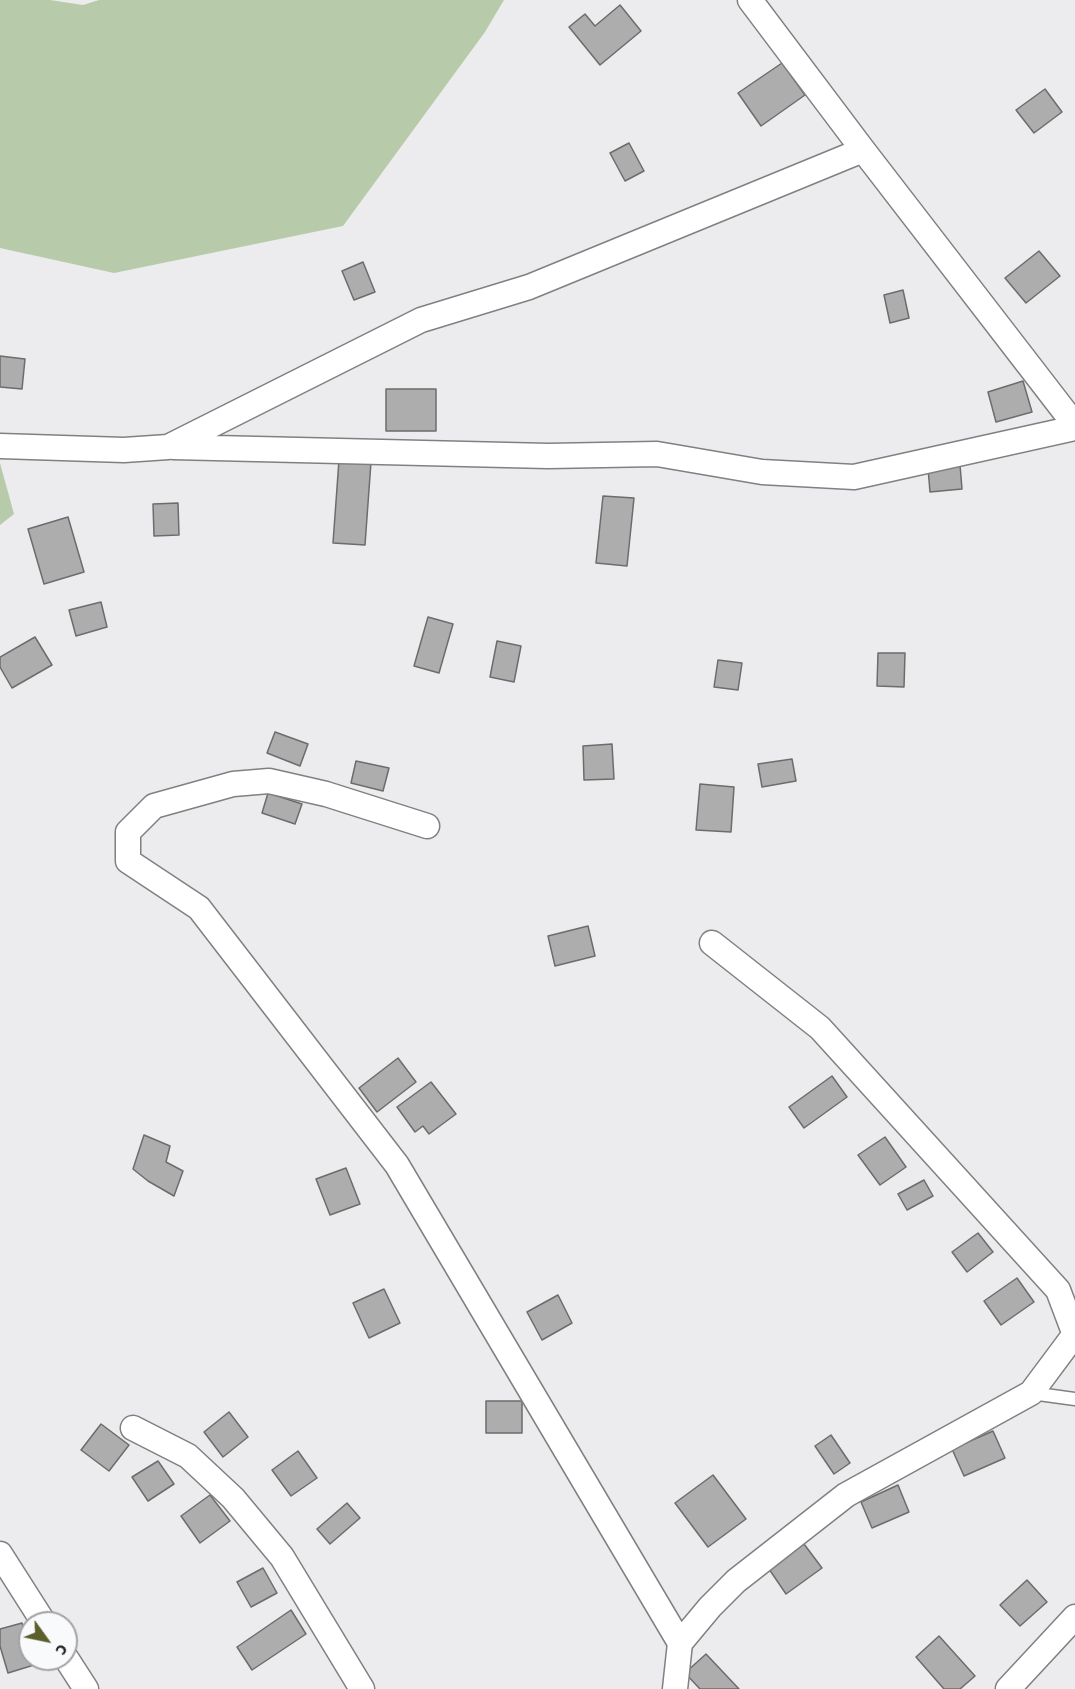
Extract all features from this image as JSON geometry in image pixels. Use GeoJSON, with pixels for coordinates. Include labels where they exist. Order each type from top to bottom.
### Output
{"type":"FeatureCollection","features":[{"type":"Feature","properties":{"kind":"street"},"geometry":{"type":"LineString","coordinates":[[0,446],[124,450],[168,447],[548,456],[657,454],[762,472],[854,477],[1075,427],[750,0]]}},
{"type":"Feature","properties":{"kind":"street"},"geometry":{"type":"LineString","coordinates":[[168,447],[421,320],[529,287],[862,150]]}},
{"type":"Feature","properties":{"kind":"street"},"geometry":{"type":"LineString","coordinates":[[427,826],[326,794],[269,781],[233,784],[154,806],[128,832],[128,861],[199,908],[397,1165],[501,1337],[680,1643]]}},
{"type":"Feature","properties":{"kind":"street"},"geometry":{"type":"LineString","coordinates":[[675,1689],[680,1643],[710,1607],[736,1581],[846,1495],[1031,1393],[1075,1334],[1058,1290],[828,1036],[712,942]]}},
{"type":"Feature","properties":{"kind":"street"},"geometry":{"type":"LineString","coordinates":[[133,1428],[188,1456],[233,1498],[282,1557],[362,1689]]}},
{"type":"Feature","properties":{"kind":"street"},"geometry":{"type":"LineString","coordinates":[[0,1554],[36,1611]]}},
{"type":"Feature","properties":{"kind":"street"},"geometry":{"type":"LineString","coordinates":[[1008,1689],[1075,1617]]}},
{"type":"Feature","properties":{"kind":"street"},"geometry":{"type":"LineString","coordinates":[[74,1671],[86,1689]]}},
{"type":"Feature","properties":{"kind":"lane"},"geometry":{"type":"LineString","coordinates":[[1031,1393],[1075,1399]]}},
{"type":"Feature","properties":{"kind":"green space"},"geometry":{"type":"Polygon","coordinates":[[[0,0],[50,0],[83,5],[99,0],[504,0],[485,32],[343,226],[114,273],[0,248],[0,0]]]}},
{"type":"Feature","properties":{"kind":"green space"},"geometry":{"type":"Polygon","coordinates":[[[0,463],[14,514],[0,525],[0,463]]]}},
{"type":"Feature","properties":{"kind":"building"},"geometry":{"type":"Polygon","coordinates":[[[620,5],[641,31],[600,65],[569,27],[585,14],[595,26],[620,5]]]}},
{"type":"Feature","properties":{"kind":"building"},"geometry":{"type":"Polygon","coordinates":[[[782,63],[805,95],[761,126],[738,93],[782,63]]]}},
{"type":"Feature","properties":{"kind":"building"},"geometry":{"type":"Polygon","coordinates":[[[1045,89],[1062,112],[1034,133],[1016,110],[1045,89]]]}},
{"type":"Feature","properties":{"kind":"building"},"geometry":{"type":"Polygon","coordinates":[[[629,143],[644,171],[625,181],[610,153],[629,143]]]}},
{"type":"Feature","properties":{"kind":"building"},"geometry":{"type":"Polygon","coordinates":[[[1039,251],[1060,276],[1026,303],[1005,278],[1039,251]]]}},
{"type":"Feature","properties":{"kind":"building"},"geometry":{"type":"Polygon","coordinates":[[[363,262],[375,292],[354,300],[342,271],[363,262]]]}},
{"type":"Feature","properties":{"kind":"building"},"geometry":{"type":"Polygon","coordinates":[[[903,290],[909,318],[890,323],[884,295],[903,290]]]}},
{"type":"Feature","properties":{"kind":"building"},"geometry":{"type":"Polygon","coordinates":[[[0,356],[25,359],[22,389],[0,387],[0,356]]]}},
{"type":"Feature","properties":{"kind":"building"},"geometry":{"type":"Polygon","coordinates":[[[1023,381],[1032,412],[996,422],[988,392],[1023,381]]]}},
{"type":"Feature","properties":{"kind":"building"},"geometry":{"type":"Polygon","coordinates":[[[386,389],[436,389],[436,431],[386,431],[386,389]]]}},
{"type":"Feature","properties":{"kind":"building"},"geometry":{"type":"Polygon","coordinates":[[[339,460],[371,462],[365,545],[333,543],[339,460]]]}},
{"type":"Feature","properties":{"kind":"building"},"geometry":{"type":"Polygon","coordinates":[[[960,465],[962,489],[930,492],[928,468],[960,465]]]}},
{"type":"Feature","properties":{"kind":"building"},"geometry":{"type":"Polygon","coordinates":[[[603,496],[634,498],[627,566],[596,563],[603,496]]]}},
{"type":"Feature","properties":{"kind":"building"},"geometry":{"type":"Polygon","coordinates":[[[178,503],[179,535],[154,536],[153,504],[178,503]]]}},
{"type":"Feature","properties":{"kind":"building"},"geometry":{"type":"Polygon","coordinates":[[[68,517],[84,572],[44,584],[28,529],[68,517]]]}},
{"type":"Feature","properties":{"kind":"building"},"geometry":{"type":"Polygon","coordinates":[[[101,602],[107,627],[76,636],[69,610],[101,602]]]}},
{"type":"Feature","properties":{"kind":"building"},"geometry":{"type":"Polygon","coordinates":[[[428,617],[453,624],[439,673],[414,666],[428,617]]]}},
{"type":"Feature","properties":{"kind":"building"},"geometry":{"type":"Polygon","coordinates":[[[35,637],[52,665],[12,688],[0,667],[0,657],[35,637]]]}},
{"type":"Feature","properties":{"kind":"building"},"geometry":{"type":"Polygon","coordinates":[[[497,641],[521,646],[514,682],[490,677],[497,641]]]}},
{"type":"Feature","properties":{"kind":"building"},"geometry":{"type":"Polygon","coordinates":[[[878,653],[905,653],[904,687],[877,686],[878,653]]]}},
{"type":"Feature","properties":{"kind":"building"},"geometry":{"type":"Polygon","coordinates":[[[718,660],[742,663],[738,690],[714,687],[718,660]]]}},
{"type":"Feature","properties":{"kind":"building"},"geometry":{"type":"Polygon","coordinates":[[[275,732],[308,744],[300,766],[267,753],[275,732]]]}},
{"type":"Feature","properties":{"kind":"building"},"geometry":{"type":"Polygon","coordinates":[[[612,744],[614,779],[584,780],[583,746],[612,744]]]}},
{"type":"Feature","properties":{"kind":"building"},"geometry":{"type":"Polygon","coordinates":[[[792,759],[796,781],[762,787],[758,764],[792,759]]]}},
{"type":"Feature","properties":{"kind":"building"},"geometry":{"type":"Polygon","coordinates":[[[356,761],[389,768],[383,791],[351,783],[356,761]]]}},
{"type":"Feature","properties":{"kind":"building"},"geometry":{"type":"Polygon","coordinates":[[[700,784],[734,787],[731,832],[696,830],[700,784]]]}},
{"type":"Feature","properties":{"kind":"building"},"geometry":{"type":"Polygon","coordinates":[[[268,793],[302,804],[295,824],[262,813],[268,793]]]}},
{"type":"Feature","properties":{"kind":"building"},"geometry":{"type":"Polygon","coordinates":[[[588,926],[595,956],[555,966],[548,936],[588,926]]]}},
{"type":"Feature","properties":{"kind":"building"},"geometry":{"type":"Polygon","coordinates":[[[398,1058],[416,1082],[377,1112],[359,1088],[398,1058]]]}},
{"type":"Feature","properties":{"kind":"building"},"geometry":{"type":"Polygon","coordinates":[[[832,1076],[847,1097],[804,1128],[789,1107],[832,1076]]]}},
{"type":"Feature","properties":{"kind":"building"},"geometry":{"type":"Polygon","coordinates":[[[431,1082],[456,1114],[429,1134],[423,1126],[415,1132],[397,1107],[431,1082]]]}},
{"type":"Feature","properties":{"kind":"building"},"geometry":{"type":"Polygon","coordinates":[[[144,1135],[170,1146],[166,1162],[183,1171],[174,1196],[133,1169],[144,1135]]]}},
{"type":"Feature","properties":{"kind":"building"},"geometry":{"type":"Polygon","coordinates":[[[885,1137],[906,1167],[880,1185],[858,1155],[885,1137]]]}},
{"type":"Feature","properties":{"kind":"building"},"geometry":{"type":"Polygon","coordinates":[[[346,1168],[360,1204],[330,1215],[316,1179],[346,1168]]]}},
{"type":"Feature","properties":{"kind":"building"},"geometry":{"type":"Polygon","coordinates":[[[924,1180],[933,1196],[907,1210],[898,1194],[924,1180]]]}},
{"type":"Feature","properties":{"kind":"building"},"geometry":{"type":"Polygon","coordinates":[[[978,1233],[993,1252],[967,1272],[952,1252],[978,1233]]]}},
{"type":"Feature","properties":{"kind":"building"},"geometry":{"type":"Polygon","coordinates":[[[1017,1278],[1034,1302],[1001,1325],[984,1301],[1017,1278]]]}},
{"type":"Feature","properties":{"kind":"building"},"geometry":{"type":"Polygon","coordinates":[[[384,1289],[400,1323],[369,1338],[353,1303],[384,1289]]]}},
{"type":"Feature","properties":{"kind":"building"},"geometry":{"type":"Polygon","coordinates":[[[558,1295],[572,1323],[542,1340],[527,1312],[558,1295]]]}},
{"type":"Feature","properties":{"kind":"building"},"geometry":{"type":"Polygon","coordinates":[[[486,1401],[522,1401],[522,1433],[486,1433],[486,1401]]]}},
{"type":"Feature","properties":{"kind":"building"},"geometry":{"type":"Polygon","coordinates":[[[229,1412],[248,1437],[223,1457],[204,1432],[229,1412]]]}},
{"type":"Feature","properties":{"kind":"building"},"geometry":{"type":"Polygon","coordinates":[[[101,1424],[129,1445],[109,1471],[81,1450],[101,1424]]]}},
{"type":"Feature","properties":{"kind":"building"},"geometry":{"type":"Polygon","coordinates":[[[993,1431],[1005,1458],[964,1476],[952,1449],[993,1431]]]}},
{"type":"Feature","properties":{"kind":"building"},"geometry":{"type":"Polygon","coordinates":[[[831,1435],[850,1463],[834,1474],[815,1446],[831,1435]]]}},
{"type":"Feature","properties":{"kind":"building"},"geometry":{"type":"Polygon","coordinates":[[[298,1451],[317,1478],[291,1496],[272,1470],[298,1451]]]}},
{"type":"Feature","properties":{"kind":"building"},"geometry":{"type":"Polygon","coordinates":[[[158,1461],[174,1484],[148,1501],[132,1477],[158,1461]]]}},
{"type":"Feature","properties":{"kind":"building"},"geometry":{"type":"Polygon","coordinates":[[[713,1475],[746,1519],[708,1547],[675,1503],[713,1475]]]}},
{"type":"Feature","properties":{"kind":"building"},"geometry":{"type":"Polygon","coordinates":[[[898,1485],[909,1512],[872,1528],[861,1502],[898,1485]]]}},
{"type":"Feature","properties":{"kind":"building"},"geometry":{"type":"Polygon","coordinates":[[[210,1495],[230,1521],[200,1543],[181,1516],[210,1495]]]}},
{"type":"Feature","properties":{"kind":"building"},"geometry":{"type":"Polygon","coordinates":[[[347,1503],[360,1518],[330,1544],[317,1529],[347,1503]]]}},
{"type":"Feature","properties":{"kind":"building"},"geometry":{"type":"Polygon","coordinates":[[[804,1544],[822,1568],[786,1594],[769,1569],[804,1544]]]}},
{"type":"Feature","properties":{"kind":"building"},"geometry":{"type":"Polygon","coordinates":[[[263,1568],[277,1593],[251,1607],[237,1582],[263,1568]]]}},
{"type":"Feature","properties":{"kind":"building"},"geometry":{"type":"Polygon","coordinates":[[[1027,1580],[1047,1602],[1020,1626],[1000,1605],[1027,1580]]]}},
{"type":"Feature","properties":{"kind":"building"},"geometry":{"type":"Polygon","coordinates":[[[291,1610],[306,1634],[252,1670],[237,1647],[291,1610]]]}},
{"type":"Feature","properties":{"kind":"building"},"geometry":{"type":"Polygon","coordinates":[[[18,1624],[18,1670],[8,1673],[0,1646],[0,1629],[18,1624]]]}},
{"type":"Feature","properties":{"kind":"building"},"geometry":{"type":"Polygon","coordinates":[[[939,1636],[975,1676],[960,1689],[944,1689],[916,1657],[939,1636]]]}},
{"type":"Feature","properties":{"kind":"building"},"geometry":{"type":"Polygon","coordinates":[[[706,1654],[739,1689],[700,1689],[685,1673],[706,1654]]]}}]}
